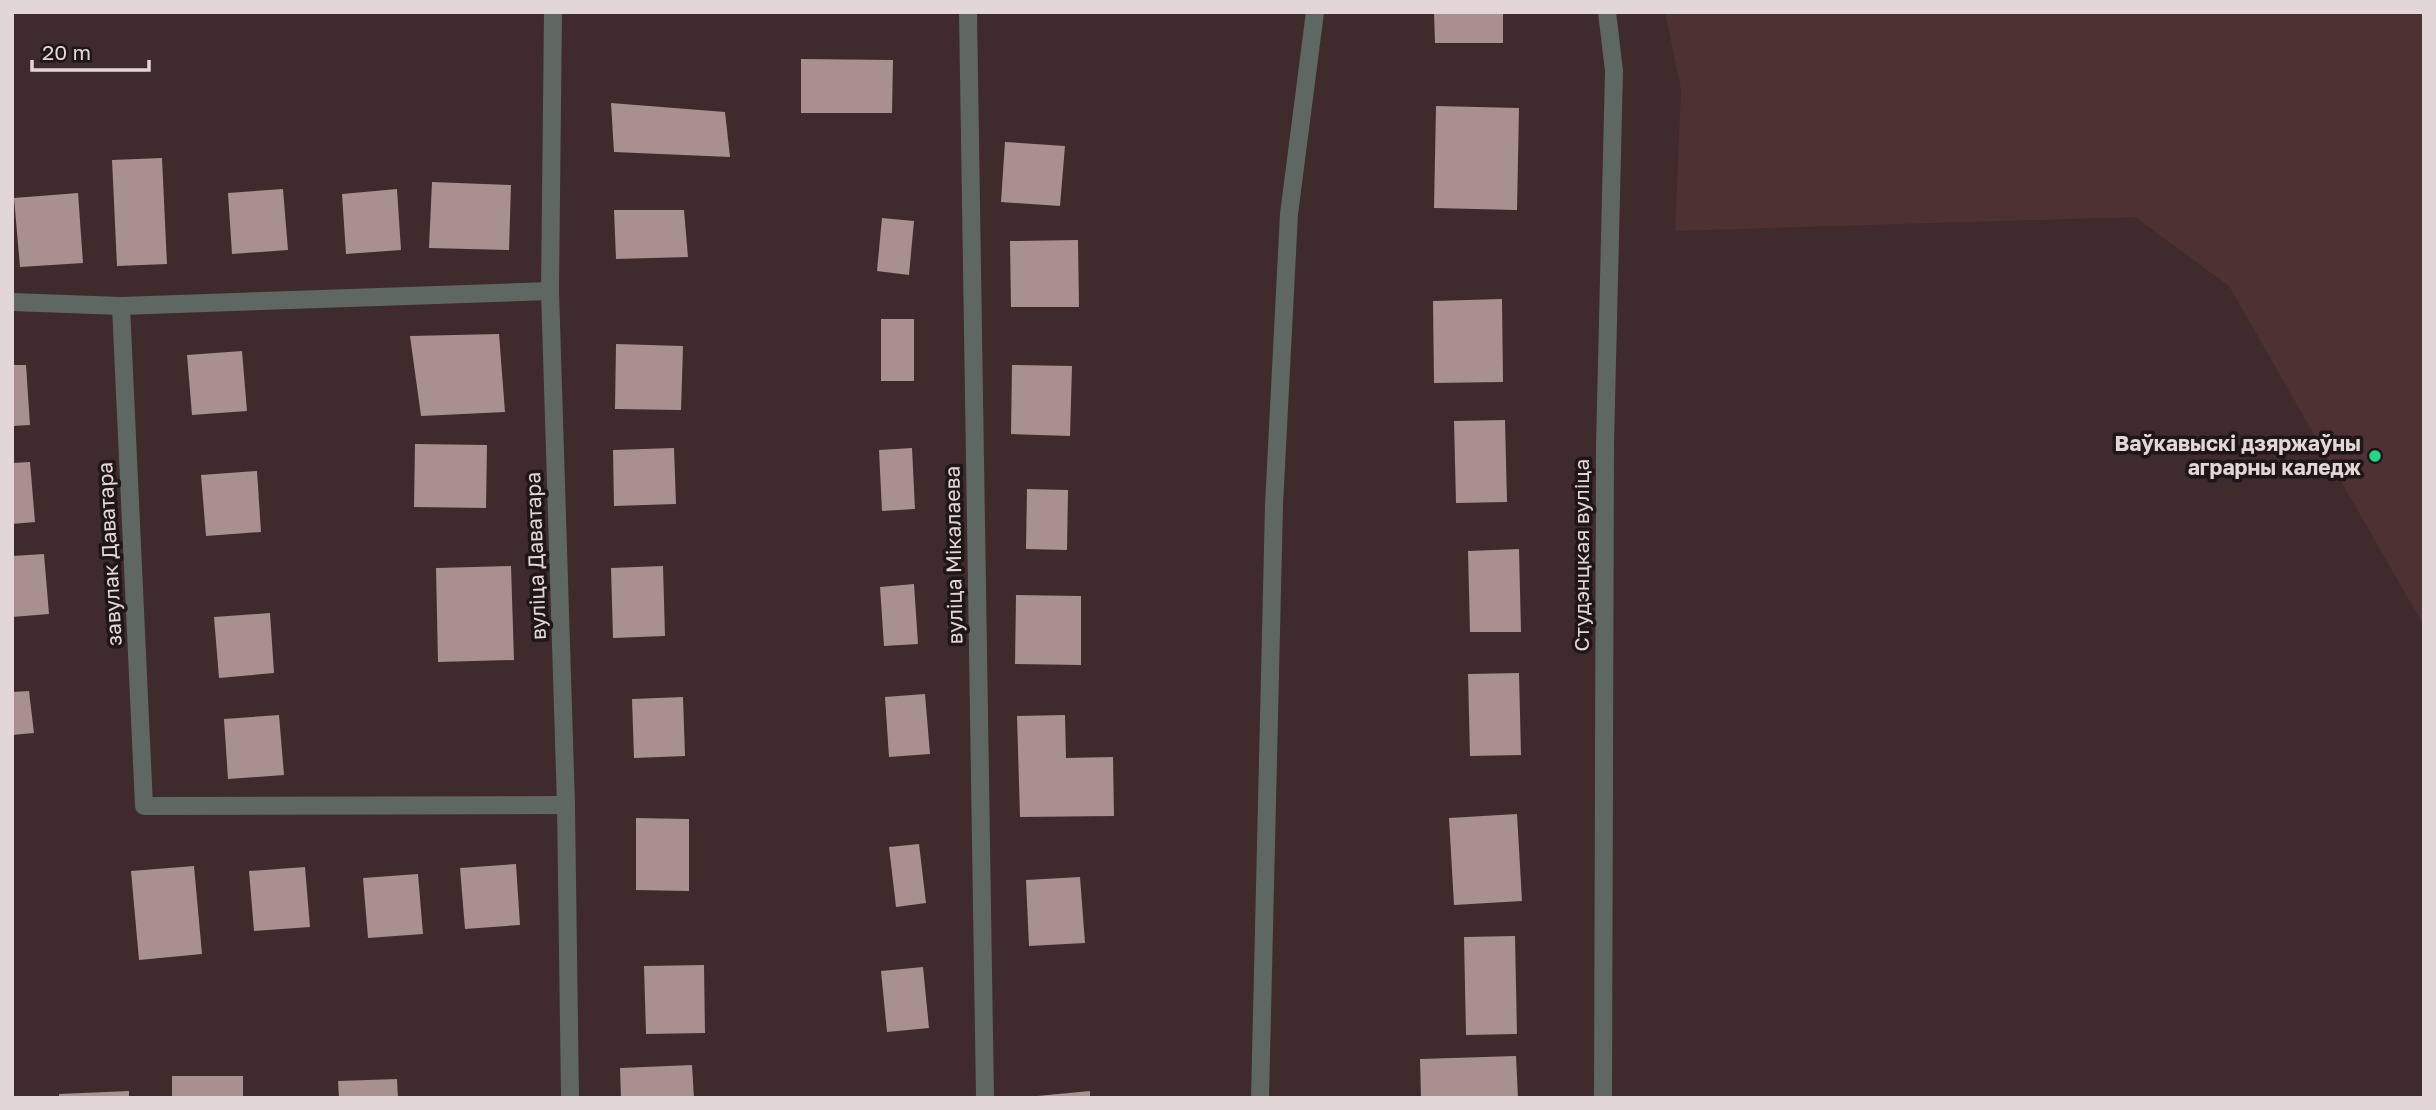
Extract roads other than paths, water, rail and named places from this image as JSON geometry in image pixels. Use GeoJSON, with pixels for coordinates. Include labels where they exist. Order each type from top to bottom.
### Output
{"type":"FeatureCollection","features":[{"type":"Feature","properties":{"kind":"street","name":"вуліца Даватара"},"geometry":{"type":"LineString","coordinates":[[553,12],[550,291],[566,804],[570,1098]]}},
{"type":"Feature","properties":{"kind":"street","name":"вуліца Мікалаева"},"geometry":{"type":"LineString","coordinates":[[968,12],[985,1098]]}},
{"type":"Feature","properties":{"kind":"street"},"geometry":{"type":"LineString","coordinates":[[1260,1098],[1274,505],[1288,227],[1315,12]]}},
{"type":"Feature","properties":{"kind":"street","name":"Студэнцкая вуліца"},"geometry":{"type":"LineString","coordinates":[[1603,1098],[1605,459],[1614,71],[1608,12]]}},
{"type":"Feature","properties":{"kind":"street"},"geometry":{"type":"LineString","coordinates":[[12,302],[121,306],[550,291]]}},
{"type":"Feature","properties":{"kind":"street","name":"завулак Даватара"},"geometry":{"type":"LineString","coordinates":[[121,306],[144,806],[566,804]]}},
{"type":"Feature","properties":{"kind":"place","name":"Ваўкавыскі дзяржаўны аграрны каледж"},"geometry":{"type":"Point","coordinates":[2375,456]}}]}
